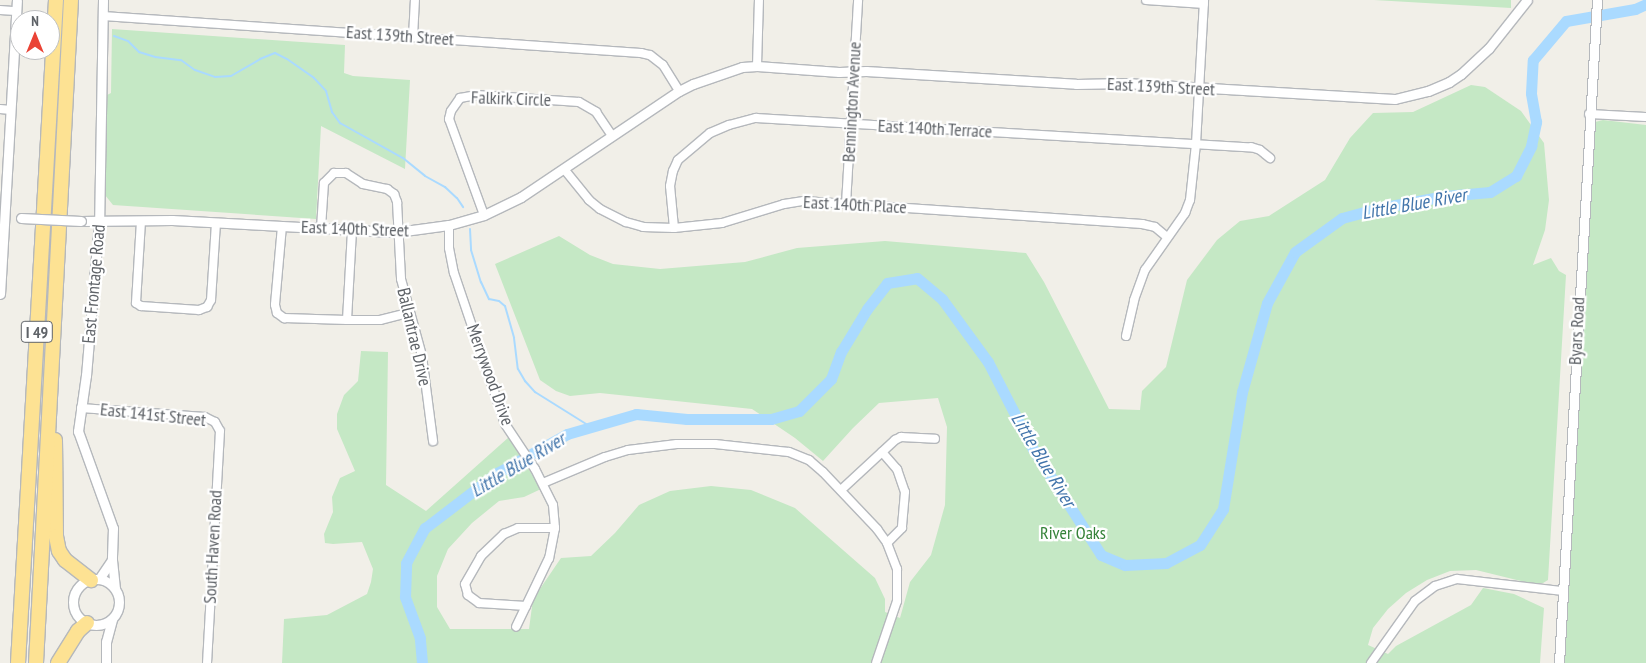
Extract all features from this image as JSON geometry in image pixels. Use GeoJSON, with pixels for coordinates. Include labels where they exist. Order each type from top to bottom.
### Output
{"type":"FeatureCollection","features":[{"type":"Feature","properties":{"kind":"highway","name":"I 49"},"geometry":{"type":"LineString","coordinates":[[18,663],[56,0]]}},
{"type":"Feature","properties":{"kind":"highway","name":"I 49"},"geometry":{"type":"LineString","coordinates":[[36,663],[48,399],[71,0]]}},
{"type":"Feature","properties":{"kind":"highway"},"geometry":{"type":"LineString","coordinates":[[48,399],[55,424],[56,536],[59,551],[66,560],[95,579]]}},
{"type":"Feature","properties":{"kind":"highway"},"geometry":{"type":"LineString","coordinates":[[58,663],[78,631],[90,624]]}},
{"type":"Feature","properties":{"kind":"street","name":"East Frontage Road"},"geometry":{"type":"LineString","coordinates":[[103,0],[99,221],[86,375],[78,431],[113,528],[112,560],[115,588]]}},
{"type":"Feature","properties":{"kind":"street"},"geometry":{"type":"LineString","coordinates":[[413,37],[415,0]]}},
{"type":"Feature","properties":{"kind":"street"},"geometry":{"type":"LineString","coordinates":[[757,66],[759,0]]}},
{"type":"Feature","properties":{"kind":"street","name":"Bennington Avenue"},"geometry":{"type":"LineString","coordinates":[[846,204],[858,0]]}},
{"type":"Feature","properties":{"kind":"street"},"geometry":{"type":"LineString","coordinates":[[1126,336],[1134,300],[1145,270],[1185,213],[1190,200],[1200,89],[1204,2],[1146,0]]}},
{"type":"Feature","properties":{"kind":"street","name":"East 139th Street"},"geometry":{"type":"LineString","coordinates":[[757,66],[1379,99],[1412,96],[1449,82],[1477,61],[1527,0]]}},
{"type":"Feature","properties":{"kind":"street","name":"Byars Road"},"geometry":{"type":"LineString","coordinates":[[1559,663],[1597,0]]}},
{"type":"Feature","properties":{"kind":"street","name":"East 139th Street"},"geometry":{"type":"LineString","coordinates":[[103,16],[650,55],[663,65],[679,92]]}},
{"type":"Feature","properties":{"kind":"street"},"geometry":{"type":"LineString","coordinates":[[0,294],[2,217],[14,60]]}},
{"type":"Feature","properties":{"kind":"street","name":"East 140th Street"},"geometry":{"type":"LineString","coordinates":[[2,217],[80,221],[216,223],[397,232],[449,226],[484,215],[521,197],[679,92],[724,72],[757,66]]}},
{"type":"Feature","properties":{"kind":"street","name":"Falkirk Circle"},"geometry":{"type":"LineString","coordinates":[[484,215],[450,119],[454,104],[460,98],[477,95],[579,102],[596,112],[612,136]]}},
{"type":"Feature","properties":{"kind":"street"},"geometry":{"type":"LineString","coordinates":[[0,109],[11,110]]}},
{"type":"Feature","properties":{"kind":"street"},"geometry":{"type":"LineString","coordinates":[[1589,114],[1646,118]]}},
{"type":"Feature","properties":{"kind":"street","name":"East 140th Terrace"},"geometry":{"type":"LineString","coordinates":[[674,228],[670,186],[673,171],[688,150],[710,133],[729,125],[756,118],[1251,148],[1260,150],[1270,158]]}},
{"type":"Feature","properties":{"kind":"street","name":"East 140th Place"},"geometry":{"type":"LineString","coordinates":[[564,169],[589,200],[612,216],[643,227],[674,228],[722,223],[794,202],[1142,224],[1155,228],[1167,237]]}},
{"type":"Feature","properties":{"kind":"street","name":"Ballantrae Drive"},"geometry":{"type":"LineString","coordinates":[[321,228],[324,182],[329,176],[340,172],[363,184],[387,189],[394,194],[397,202],[397,232],[401,279],[422,356],[433,441]]}},
{"type":"Feature","properties":{"kind":"street"},"geometry":{"type":"LineString","coordinates":[[141,221],[135,298],[138,305],[203,308],[211,300],[216,223]]}},
{"type":"Feature","properties":{"kind":"street"},"geometry":{"type":"LineString","coordinates":[[282,226],[275,306],[279,315],[284,318],[380,320],[409,313]]}},
{"type":"Feature","properties":{"kind":"street","name":"Merrywood Drive"},"geometry":{"type":"LineString","coordinates":[[449,226],[449,248],[454,274],[505,424],[535,469],[553,505],[555,528],[549,558],[516,627]]}},
{"type":"Feature","properties":{"kind":"street"},"geometry":{"type":"LineString","coordinates":[[347,320],[352,230]]}},
{"type":"Feature","properties":{"kind":"street","name":"East 141st Street"},"geometry":{"type":"LineString","coordinates":[[81,408],[205,417],[215,422],[220,431]]}},
{"type":"Feature","properties":{"kind":"street","name":"South Haven Road"},"geometry":{"type":"LineString","coordinates":[[207,663],[220,431]]}},
{"type":"Feature","properties":{"kind":"street"},"geometry":{"type":"LineString","coordinates":[[840,490],[882,452],[902,437],[936,439]]}},
{"type":"Feature","properties":{"kind":"street"},"geometry":{"type":"LineString","coordinates":[[543,483],[577,467],[628,450],[677,444],[715,444],[789,452],[809,460],[840,490],[887,543],[897,569],[897,601],[876,663]]}},
{"type":"Feature","properties":{"kind":"street"},"geometry":{"type":"LineString","coordinates":[[882,452],[897,469],[905,492],[902,528],[887,543]]}},
{"type":"Feature","properties":{"kind":"street"},"geometry":{"type":"LineString","coordinates":[[526,606],[479,603],[468,595],[465,584],[481,556],[504,534],[518,528],[555,528]]}},
{"type":"Feature","properties":{"kind":"street"},"geometry":{"type":"LineString","coordinates":[[106,642],[90,624],[76,613],[73,598],[80,585],[95,579],[112,560]]}},
{"type":"Feature","properties":{"kind":"street"},"geometry":{"type":"LineString","coordinates":[[95,579],[109,582],[115,588],[120,602],[118,610],[112,619],[106,642],[106,663]]}},
{"type":"Feature","properties":{"kind":"street"},"geometry":{"type":"LineString","coordinates":[[1371,663],[1415,601],[1435,586],[1457,579],[1563,591]]}},
{"type":"Feature","properties":{"kind":"street"},"geometry":{"type":"LineString","coordinates":[[90,624],[102,624],[112,619]]}},
{"type":"Feature","properties":{"kind":"green space"},"geometry":{"type":"Polygon","coordinates":[[[1374,0],[1511,0],[1511,8],[1374,0]]]}},
{"type":"Feature","properties":{"kind":"green space"},"geometry":{"type":"Polygon","coordinates":[[[112,29],[345,45],[344,73],[353,76],[410,80],[405,169],[321,126],[316,219],[113,205],[105,195],[107,95],[111,93],[112,29]]]}},
{"type":"Feature","properties":{"kind":"green space","name":"River Oaks"},"geometry":{"type":"Polygon","coordinates":[[[1471,85],[1485,87],[1521,111],[1544,143],[1549,200],[1545,230],[1533,265],[1551,258],[1559,271],[1566,275],[1548,580],[1543,583],[1529,583],[1476,570],[1450,571],[1427,580],[1406,593],[1388,609],[1373,628],[1368,645],[1388,654],[1396,646],[1471,605],[1483,588],[1514,594],[1544,608],[1540,663],[282,663],[284,619],[327,615],[367,594],[371,582],[373,569],[362,542],[325,543],[324,534],[333,512],[332,497],[340,478],[355,471],[337,429],[337,414],[344,395],[358,381],[361,351],[388,352],[386,485],[426,511],[509,437],[541,489],[524,497],[499,501],[472,523],[448,549],[437,576],[437,607],[450,629],[529,629],[533,599],[561,558],[591,556],[615,533],[639,505],[670,491],[711,486],[751,490],[795,508],[875,578],[885,599],[885,612],[900,618],[910,582],[931,555],[945,505],[947,427],[938,398],[879,403],[823,461],[795,438],[752,409],[600,393],[570,396],[556,391],[540,380],[495,264],[559,236],[590,255],[613,264],[660,269],[745,262],[797,248],[885,241],[1026,253],[1044,282],[1109,409],[1140,410],[1142,391],[1166,367],[1187,280],[1217,240],[1240,221],[1269,216],[1325,180],[1350,138],[1373,113],[1413,112],[1471,85]]]}},
{"type":"Feature","properties":{"kind":"green space"},"geometry":{"type":"Polygon","coordinates":[[[1603,120],[1646,125],[1646,663],[1564,663],[1593,132],[1595,122],[1603,120]]]}},
{"type":"Feature","properties":{"kind":"waterway","name":"Little Blue River"},"geometry":{"type":"LineString","coordinates":[[422,663],[420,638],[405,597],[406,563],[425,528],[497,473],[567,434],[636,414],[687,419],[771,419],[799,411],[831,379],[841,352],[867,309],[887,283],[917,278],[942,299],[988,362],[1033,449],[1101,555],[1125,565],[1166,563],[1200,545],[1223,509],[1242,392],[1267,303],[1295,252],[1342,218],[1379,208],[1445,196],[1490,192],[1516,176],[1531,146],[1536,122],[1531,93],[1533,60],[1566,21],[1635,9],[1646,4]]}},
{"type":"Feature","properties":{"kind":"waterway"},"geometry":{"type":"LineString","coordinates":[[114,36],[128,41],[139,52],[155,57],[181,60],[195,70],[215,77],[231,76],[260,59],[275,53],[314,78],[326,91],[332,112],[340,123],[403,158],[425,176],[445,187],[457,198],[463,207]]}},
{"type":"Feature","properties":{"kind":"waterway"},"geometry":{"type":"LineString","coordinates":[[470,229],[471,250],[481,282],[489,299],[499,301],[505,306],[514,338],[518,369],[525,381],[535,392],[591,427]]}}]}
